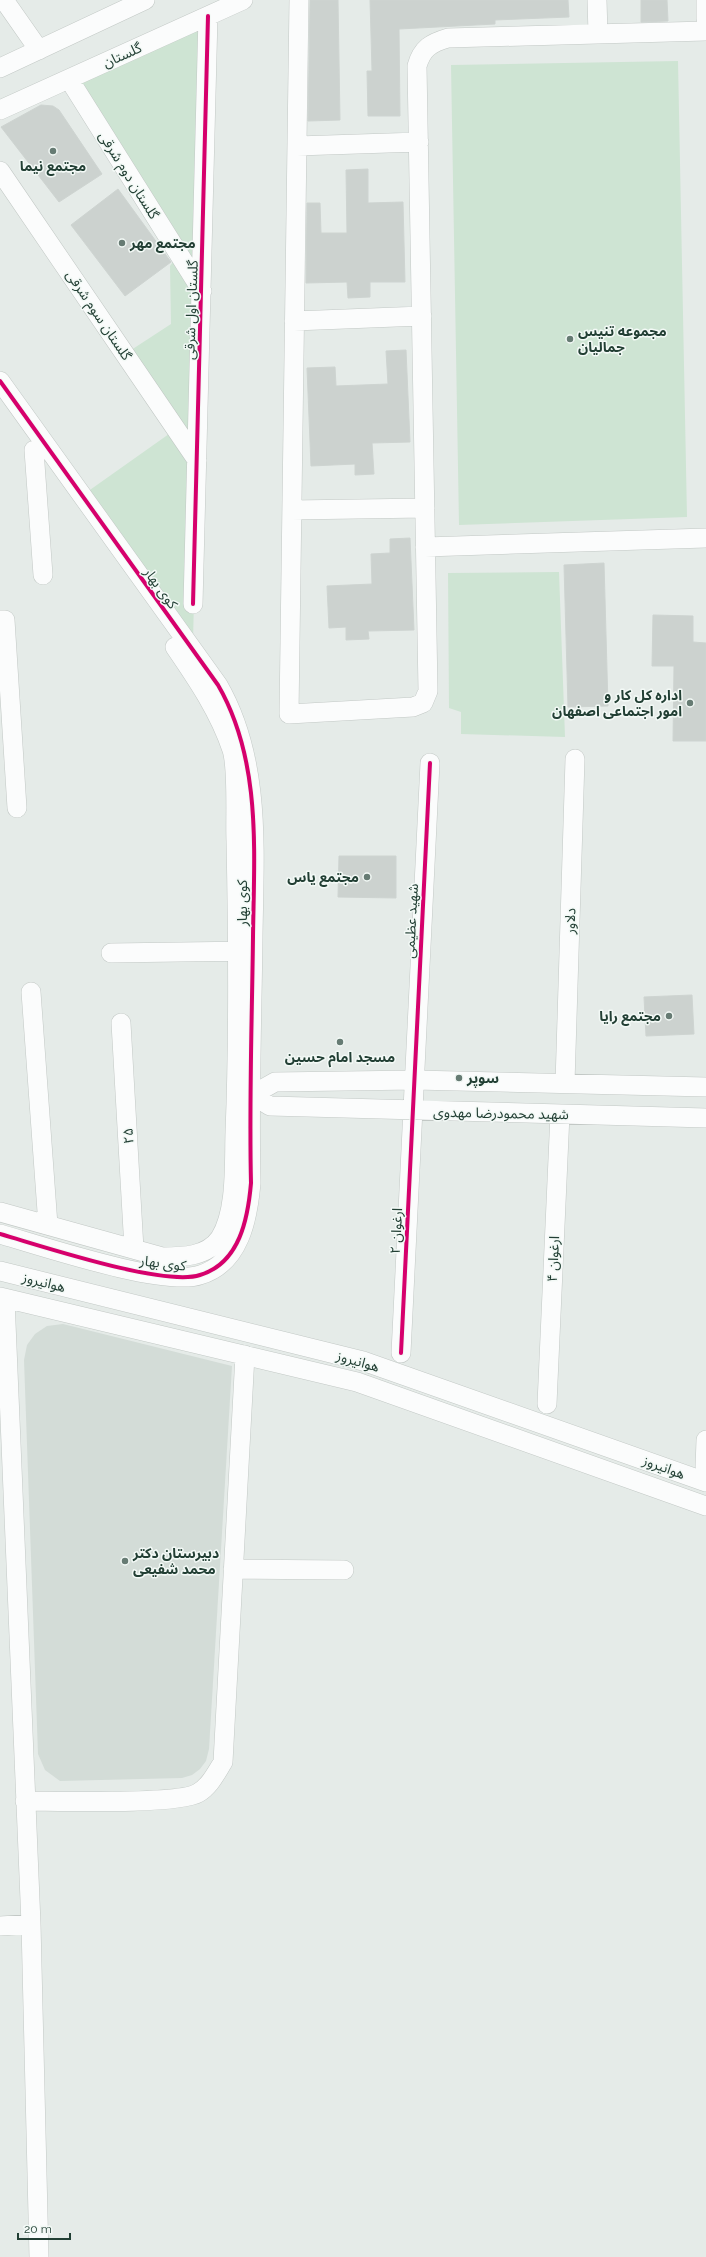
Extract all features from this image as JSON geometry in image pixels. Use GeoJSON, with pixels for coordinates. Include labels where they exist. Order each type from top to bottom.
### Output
{"type":"FeatureCollection","features":[{"type":"Feature","properties":{"kind":"street"},"geometry":{"type":"LineString","coordinates":[[4,0],[39,50]]}},
{"type":"Feature","properties":{"kind":"street"},"geometry":{"type":"LineString","coordinates":[[0,68],[145,0]]}},
{"type":"Feature","properties":{"kind":"street","name":"گلستان"},"geometry":{"type":"LineString","coordinates":[[0,110],[243,0]]}},
{"type":"Feature","properties":{"kind":"street"},"geometry":{"type":"LineString","coordinates":[[299,0],[289,714],[413,707],[423,703],[428,691],[418,66],[420,56],[426,47],[448,38],[706,31]]}},
{"type":"Feature","properties":{"kind":"street"},"geometry":{"type":"LineString","coordinates":[[597,0],[598,34]]}},
{"type":"Feature","properties":{"kind":"street"},"geometry":{"type":"LineString","coordinates":[[706,0],[706,19]]}},
{"type":"Feature","properties":{"kind":"street","name":"گلستان اول شرقی"},"geometry":{"type":"LineString","coordinates":[[194,604],[208,16]]}},
{"type":"Feature","properties":{"kind":"street","name":"گلستان دوم شرقی"},"geometry":{"type":"LineString","coordinates":[[69,79],[202,291]]}},
{"type":"Feature","properties":{"kind":"street"},"geometry":{"type":"LineString","coordinates":[[297,146],[419,142]]}},
{"type":"Feature","properties":{"kind":"street","name":"گلستان سوم شرقی"},"geometry":{"type":"LineString","coordinates":[[0,171],[197,460]]}},
{"type":"Feature","properties":{"kind":"street"},"geometry":{"type":"LineString","coordinates":[[294,321],[422,316]]}},
{"type":"Feature","properties":{"kind":"street","name":"کوی بهار"},"geometry":{"type":"LineString","coordinates":[[0,381],[218,685],[231,708],[241,736],[249,774],[254,839],[246,950],[244,1093],[249,1205],[243,1231],[229,1256],[216,1267],[201,1275],[184,1278],[128,1269],[0,1234]]}},
{"type":"Feature","properties":{"kind":"street","name":"کوی بهار"},"geometry":{"type":"LineString","coordinates":[[0,402],[202,686],[233,751],[246,950]]}},
{"type":"Feature","properties":{"kind":"street"},"geometry":{"type":"LineString","coordinates":[[34,450],[43,575]]}},
{"type":"Feature","properties":{"kind":"street"},"geometry":{"type":"LineString","coordinates":[[292,510],[425,508]]}},
{"type":"Feature","properties":{"kind":"street"},"geometry":{"type":"LineString","coordinates":[[425,547],[706,538]]}},
{"type":"Feature","properties":{"kind":"street"},"geometry":{"type":"LineString","coordinates":[[0,620],[5,620],[17,808]]}},
{"type":"Feature","properties":{"kind":"street","name":"دلاور"},"geometry":{"type":"LineString","coordinates":[[565,1083],[574,759]]}},
{"type":"Feature","properties":{"kind":"street","name":"شهید عظیمی"},"geometry":{"type":"LineString","coordinates":[[413,1111],[430,762]]}},
{"type":"Feature","properties":{"kind":"street"},"geometry":{"type":"LineString","coordinates":[[111,953],[246,950]]}},
{"type":"Feature","properties":{"kind":"street"},"geometry":{"type":"LineString","coordinates":[[31,992],[48,1225]]}},
{"type":"Feature","properties":{"kind":"street","name":"۲۵"},"geometry":{"type":"LineString","coordinates":[[122,1023],[134,1249]]}},
{"type":"Feature","properties":{"kind":"street"},"geometry":{"type":"LineString","coordinates":[[244,1093],[275,1082],[415,1080],[706,1087]]}},
{"type":"Feature","properties":{"kind":"street","name":"کوی بهار"},"geometry":{"type":"LineString","coordinates":[[0,1212],[162,1256],[184,1257],[206,1250],[219,1239],[229,1215],[244,1093]]}},
{"type":"Feature","properties":{"kind":"street","name":"شهید محمودرضا مهدوی"},"geometry":{"type":"LineString","coordinates":[[244,1093],[270,1106],[706,1118]]}},
{"type":"Feature","properties":{"kind":"street","name":"ارغوان ۲"},"geometry":{"type":"LineString","coordinates":[[401,1353],[413,1111]]}},
{"type":"Feature","properties":{"kind":"street","name":"ارغوان ۴"},"geometry":{"type":"LineString","coordinates":[[547,1404],[560,1114]]}},
{"type":"Feature","properties":{"kind":"street","name":"هوانیروز"},"geometry":{"type":"LineString","coordinates":[[0,1271],[363,1361],[705,1475]]}},
{"type":"Feature","properties":{"kind":"street"},"geometry":{"type":"LineString","coordinates":[[3,1298],[31,1924],[39,2257]]}},
{"type":"Feature","properties":{"kind":"street","name":"هوانیروز"},"geometry":{"type":"LineString","coordinates":[[3,1298],[357,1382],[706,1506]]}},
{"type":"Feature","properties":{"kind":"street"},"geometry":{"type":"LineString","coordinates":[[168,1337],[175,1314]]}},
{"type":"Feature","properties":{"kind":"street"},"geometry":{"type":"LineString","coordinates":[[25,1801],[170,1800],[198,1793],[214,1779],[222,1762],[245,1356]]}},
{"type":"Feature","properties":{"kind":"street"},"geometry":{"type":"LineString","coordinates":[[409,1400],[418,1380]]}},
{"type":"Feature","properties":{"kind":"street"},"geometry":{"type":"LineString","coordinates":[[705,1475],[706,1440]]}},
{"type":"Feature","properties":{"kind":"street"},"geometry":{"type":"LineString","coordinates":[[233,1569],[344,1570]]}},
{"type":"Feature","properties":{"kind":"street"},"geometry":{"type":"LineString","coordinates":[[0,1926],[31,1924]]}},
{"type":"Feature","properties":{"kind":"shaded area","name":"دبیرستان دکتر محمد شفیعی"},"geometry":{"type":"Polygon","coordinates":[[[63,1324],[232,1366],[209,1749],[206,1761],[200,1769],[192,1775],[182,1778],[60,1781],[45,1770],[38,1754],[24,1360],[27,1345],[35,1334],[47,1326],[63,1324]]]}},
{"type":"Feature","properties":{"kind":"green space"},"geometry":{"type":"Polygon","coordinates":[[[208,16],[193,642],[87,492],[176,429],[125,354],[171,324],[170,266],[176,258],[69,79],[208,16]]]}},
{"type":"Feature","properties":{"kind":"green space"},"geometry":{"type":"Polygon","coordinates":[[[678,61],[687,517],[459,525],[451,65],[678,61]]]}},
{"type":"Feature","properties":{"kind":"green space"},"geometry":{"type":"Polygon","coordinates":[[[559,572],[565,737],[461,734],[461,712],[449,708],[448,573],[559,572]]]}},
{"type":"Feature","properties":{"kind":"building"},"geometry":{"type":"Polygon","coordinates":[[[310,0],[338,0],[340,120],[308,121],[310,0]]]}},
{"type":"Feature","properties":{"kind":"building"},"geometry":{"type":"Polygon","coordinates":[[[370,0],[568,0],[569,17],[495,20],[495,24],[399,29],[400,116],[368,116],[367,71],[372,71],[370,0]]]}},
{"type":"Feature","properties":{"kind":"building"},"geometry":{"type":"Polygon","coordinates":[[[641,0],[667,0],[668,21],[641,22],[641,0]]]}},
{"type":"Feature","properties":{"kind":"building","name":"مجتمع نیما"},"geometry":{"type":"Polygon","coordinates":[[[41,105],[53,106],[59,110],[102,174],[59,202],[1,127],[41,105]]]}},
{"type":"Feature","properties":{"kind":"building"},"geometry":{"type":"Polygon","coordinates":[[[368,169],[368,203],[403,202],[405,282],[370,282],[370,297],[348,298],[347,282],[306,283],[307,203],[320,203],[321,233],[347,233],[346,170],[368,169]]]}},
{"type":"Feature","properties":{"kind":"building","name":"مجتمع مهر"},"geometry":{"type":"Polygon","coordinates":[[[118,189],[171,262],[125,296],[71,225],[118,189]]]}},
{"type":"Feature","properties":{"kind":"building"},"geometry":{"type":"Polygon","coordinates":[[[406,350],[410,442],[372,443],[374,474],[355,475],[355,464],[311,466],[307,368],[335,367],[336,386],[388,384],[386,351],[406,350]]]}},
{"type":"Feature","properties":{"kind":"building"},"geometry":{"type":"Polygon","coordinates":[[[410,538],[414,630],[368,631],[369,639],[346,640],[346,627],[329,628],[327,586],[372,584],[371,554],[390,553],[390,539],[410,538]]]}},
{"type":"Feature","properties":{"kind":"building"},"geometry":{"type":"Polygon","coordinates":[[[604,563],[608,706],[568,707],[564,565],[604,563]]]}},
{"type":"Feature","properties":{"kind":"building","name":"اداره کل کار و امور اجتماعی اصفهان"},"geometry":{"type":"Polygon","coordinates":[[[653,615],[693,616],[693,642],[706,643],[706,741],[673,741],[674,666],[652,666],[653,615]]]}},
{"type":"Feature","properties":{"kind":"building","name":"مجتمع یاس"},"geometry":{"type":"Polygon","coordinates":[[[339,856],[396,856],[396,898],[338,897],[339,856]]]}},
{"type":"Feature","properties":{"kind":"building","name":"مجتمع رایا"},"geometry":{"type":"Polygon","coordinates":[[[692,995],[694,1034],[646,1036],[644,997],[692,995]]]}},
{"type":"Feature","properties":{"kind":"cycle path"},"geometry":{"type":"LineString","coordinates":[[193,604],[208,16]]}},
{"type":"Feature","properties":{"kind":"cycle path"},"geometry":{"type":"LineString","coordinates":[[0,381],[218,685],[232,714],[242,744],[249,776],[254,840],[250,1091],[251,1183],[250,1197],[244,1224],[233,1250],[214,1269],[200,1275],[183,1277],[159,1275],[102,1264],[0,1234]]}},
{"type":"Feature","properties":{"kind":"cycle path"},"geometry":{"type":"LineString","coordinates":[[401,1353],[430,763]]}},
{"type":"Feature","properties":{"kind":"place","name":"مجتمع نیما"},"geometry":{"type":"Point","coordinates":[53,151]}},
{"type":"Feature","properties":{"kind":"place","name":"مجتمع مهر"},"geometry":{"type":"Point","coordinates":[122,243]}},
{"type":"Feature","properties":{"kind":"place","name":"مجموعه تنیس جمالیان"},"geometry":{"type":"Point","coordinates":[570,339]}},
{"type":"Feature","properties":{"kind":"place","name":"اداره کل کار و امور اجتماعی اصفهان"},"geometry":{"type":"Point","coordinates":[690,703]}},
{"type":"Feature","properties":{"kind":"place","name":"مجتمع یاس"},"geometry":{"type":"Point","coordinates":[367,877]}},
{"type":"Feature","properties":{"kind":"place","name":"مجتمع رایا"},"geometry":{"type":"Point","coordinates":[669,1016]}},
{"type":"Feature","properties":{"kind":"place","name":"مسجد امام حسین"},"geometry":{"type":"Point","coordinates":[340,1042]}},
{"type":"Feature","properties":{"kind":"place","name":"سوپر"},"geometry":{"type":"Point","coordinates":[459,1078]}},
{"type":"Feature","properties":{"kind":"place","name":"دبیرستان دکتر محمد شفیعی"},"geometry":{"type":"Point","coordinates":[125,1561]}}]}
